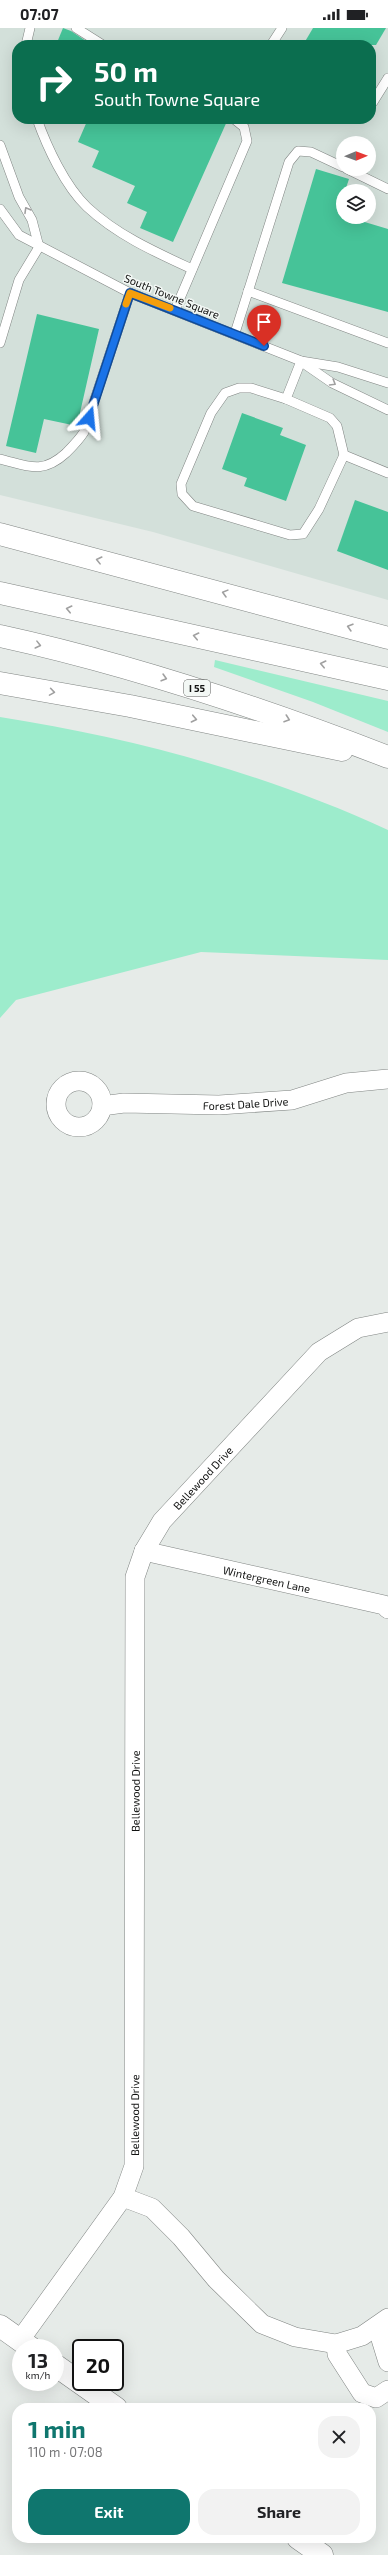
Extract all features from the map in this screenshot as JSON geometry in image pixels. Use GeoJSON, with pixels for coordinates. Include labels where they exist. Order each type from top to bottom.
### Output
{"type":"FeatureCollection","features":[{"type":"Feature","properties":{"kind":"main road"},"geometry":{"type":"LineString","coordinates":[[0,534],[180,580],[388,638]]}},
{"type":"Feature","properties":{"kind":"main road"},"geometry":{"type":"LineString","coordinates":[[0,593],[286,655],[388,679]]}},
{"type":"Feature","properties":{"kind":"main road","name":"I 55"},"geometry":{"type":"LineString","coordinates":[[0,636],[121,666],[213,693],[388,758]]}},
{"type":"Feature","properties":{"kind":"main road"},"geometry":{"type":"LineString","coordinates":[[0,684],[123,705],[388,758]]}},
{"type":"Feature","properties":{"kind":"main road"},"geometry":{"type":"LineString","coordinates":[[0,2326],[18,2339]]}},
{"type":"Feature","properties":{"kind":"main road"},"geometry":{"type":"LineString","coordinates":[[64,2372],[107,2403]]}},
{"type":"Feature","properties":{"kind":"main road"},"geometry":{"type":"LineString","coordinates":[[305,2543],[322,2555]]}},
{"type":"Feature","properties":{"kind":"street","name":"Forest Dale Drive"},"geometry":{"type":"LineString","coordinates":[[102,1106],[124,1103],[219,1105],[292,1100],[346,1083],[388,1079]]}},
{"type":"Feature","properties":{"kind":"street","name":"Bellewood Drive"},"geometry":{"type":"LineString","coordinates":[[28,2339],[123,2197],[134,2166],[135,1578],[144,1551],[162,1521],[319,1352],[358,1328],[388,1322]]}},
{"type":"Feature","properties":{"kind":"street","name":"Wintergreen Lane"},"geometry":{"type":"LineString","coordinates":[[144,1551],[387,1607]]}},
{"type":"Feature","properties":{"kind":"street"},"geometry":{"type":"LineString","coordinates":[[123,2197],[152,2208],[181,2237],[216,2279],[262,2324],[295,2338],[336,2344],[362,2336],[383,2322],[388,2362]]}},
{"type":"Feature","properties":{"kind":"street"},"geometry":{"type":"LineString","coordinates":[[336,2344],[338,2354],[362,2392],[376,2398],[388,2390]]}},
{"type":"Feature","properties":{"kind":"lane"},"geometry":{"type":"LineString","coordinates":[[27,40],[30,28]]}},
{"type":"Feature","properties":{"kind":"lane"},"geometry":{"type":"LineString","coordinates":[[76,28],[95,40]]}},
{"type":"Feature","properties":{"kind":"lane"},"geometry":{"type":"LineString","coordinates":[[274,40],[282,28]]}},
{"type":"Feature","properties":{"kind":"lane"},"geometry":{"type":"LineString","coordinates":[[376,97],[388,78]]}},
{"type":"Feature","properties":{"kind":"lane"},"geometry":{"type":"LineString","coordinates":[[39,124],[44,139],[64,175],[86,206],[137,243],[192,269]]}},
{"type":"Feature","properties":{"kind":"lane"},"geometry":{"type":"LineString","coordinates":[[175,310],[247,140],[244,127],[240,124]]}},
{"type":"Feature","properties":{"kind":"lane"},"geometry":{"type":"LineString","coordinates":[[0,145],[19,197],[32,220],[39,247],[19,280],[0,343]]}},
{"type":"Feature","properties":{"kind":"lane"},"geometry":{"type":"LineString","coordinates":[[235,334],[289,162],[298,152],[311,152],[336,164]]}},
{"type":"Feature","properties":{"kind":"lane"},"geometry":{"type":"LineString","coordinates":[[361,176],[388,190]]}},
{"type":"Feature","properties":{"kind":"lane","name":"South Towne Square"},"geometry":{"type":"LineString","coordinates":[[0,208],[19,235],[39,247],[130,293],[301,361],[338,367],[388,384]]}},
{"type":"Feature","properties":{"kind":"lane"},"geometry":{"type":"LineString","coordinates":[[248,291],[388,343]]}},
{"type":"Feature","properties":{"kind":"lane"},"geometry":{"type":"LineString","coordinates":[[0,459],[33,468],[45,468],[56,463],[78,442],[84,432],[130,293]]}},
{"type":"Feature","properties":{"kind":"lane"},"geometry":{"type":"LineString","coordinates":[[286,399],[301,361]]}},
{"type":"Feature","properties":{"kind":"lane","name":"South Towne Square"},"geometry":{"type":"LineString","coordinates":[[301,361],[332,383],[388,410]]}},
{"type":"Feature","properties":{"kind":"lane"},"geometry":{"type":"LineString","coordinates":[[239,388],[251,388],[286,399],[330,418],[337,426],[344,455],[319,509],[302,534],[290,535],[193,506],[182,494],[182,484],[211,413],[225,394],[239,388]]}},
{"type":"Feature","properties":{"kind":"lane"},"geometry":{"type":"LineString","coordinates":[[344,455],[388,473]]}},
{"type":"Feature","properties":{"kind":"shaded area"},"geometry":{"type":"Polygon","coordinates":[[[0,28],[388,28],[388,600],[153,532],[0,495],[0,28]]]}},
{"type":"Feature","properties":{"kind":"green space"},"geometry":{"type":"Polygon","coordinates":[[[215,660],[388,701],[388,732],[313,702],[214,667],[215,660]]]}},
{"type":"Feature","properties":{"kind":"green space"},"geometry":{"type":"Polygon","coordinates":[[[0,717],[100,736],[198,760],[294,791],[388,830],[388,960],[201,952],[16,1000],[0,1018],[0,717]]]}},
{"type":"Feature","properties":{"kind":"building"},"geometry":{"type":"Polygon","coordinates":[[[63,28],[71,31],[84,40],[58,40],[63,28]]]}},
{"type":"Feature","properties":{"kind":"building"},"geometry":{"type":"Polygon","coordinates":[[[313,28],[386,28],[376,45],[376,40],[306,40],[313,28]]]}},
{"type":"Feature","properties":{"kind":"building"},"geometry":{"type":"Polygon","coordinates":[[[86,124],[226,124],[173,242],[140,228],[147,212],[127,203],[135,186],[92,167],[99,151],[78,142],[86,124]]]}},
{"type":"Feature","properties":{"kind":"building"},"geometry":{"type":"Polygon","coordinates":[[[316,169],[349,179],[347,184],[336,184],[336,224],[371,224],[388,229],[388,312],[282,283],[316,169]]]}},
{"type":"Feature","properties":{"kind":"building"},"geometry":{"type":"Polygon","coordinates":[[[37,314],[99,329],[77,426],[44,419],[36,453],[6,446],[37,314]]]}},
{"type":"Feature","properties":{"kind":"building"},"geometry":{"type":"Polygon","coordinates":[[[242,413],[283,428],[280,435],[306,445],[286,501],[244,486],[247,478],[222,469],[242,413]]]}},
{"type":"Feature","properties":{"kind":"building"},"geometry":{"type":"Polygon","coordinates":[[[355,500],[388,512],[388,570],[337,551],[355,500]]]}},
{"type":"Feature","properties":{"kind":"slow traffic"},"geometry":{"type":"LineString","coordinates":[[126,304],[130,293],[170,308]]}},
{"type":"Feature","properties":{"kind":"route"},"geometry":{"type":"LineString","coordinates":[[89,418],[130,293],[264,346]]}}]}
